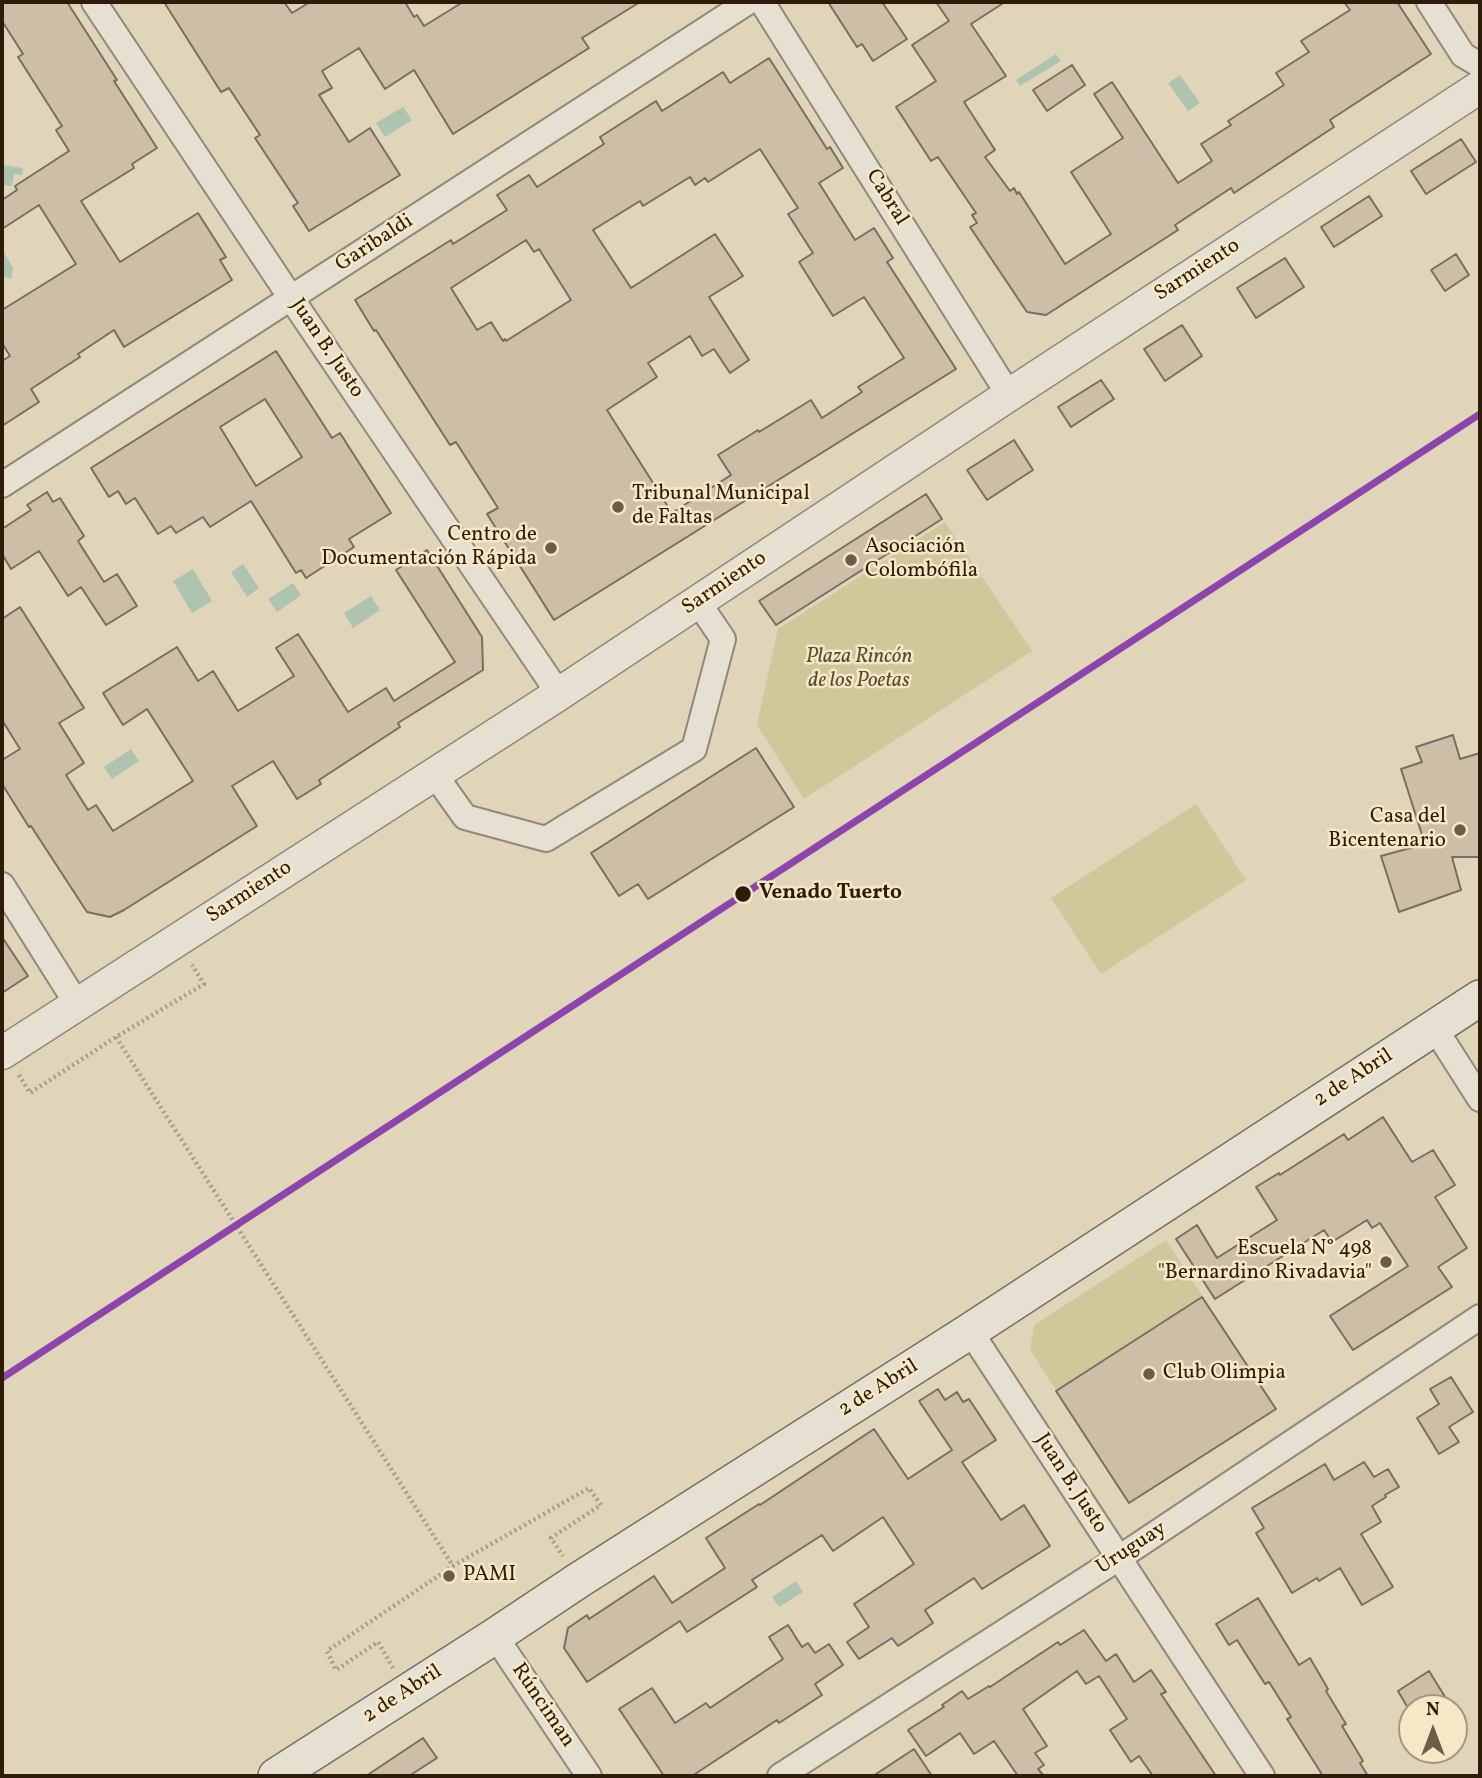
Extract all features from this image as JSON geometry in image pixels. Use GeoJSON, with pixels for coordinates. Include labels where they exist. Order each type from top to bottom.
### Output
{"type":"FeatureCollection","features":[{"type":"Feature","properties":{"kind":"main road","name":"2 de Abril"},"geometry":{"type":"LineString","coordinates":[[276,1776],[970,1331],[1480,998]]}},
{"type":"Feature","properties":{"kind":"street","name":"Juan B. Justo"},"geometry":{"type":"LineString","coordinates":[[94,2],[559,694]]}},
{"type":"Feature","properties":{"kind":"street","name":"Garibaldi"},"geometry":{"type":"LineString","coordinates":[[2,485],[748,2]]}},
{"type":"Feature","properties":{"kind":"street","name":"Cabral"},"geometry":{"type":"LineString","coordinates":[[762,2],[1009,395]]}},
{"type":"Feature","properties":{"kind":"street"},"geometry":{"type":"LineString","coordinates":[[1429,2],[1463,55],[1480,65]]}},
{"type":"Feature","properties":{"kind":"street","name":"Sarmiento"},"geometry":{"type":"LineString","coordinates":[[3,1052],[559,694],[1480,87]]}},
{"type":"Feature","properties":{"kind":"street"},"geometry":{"type":"LineString","coordinates":[[435,775],[465,817],[546,839],[694,749],[723,639],[698,602]]}},
{"type":"Feature","properties":{"kind":"street"},"geometry":{"type":"LineString","coordinates":[[2,885],[77,1004]]}},
{"type":"Feature","properties":{"kind":"street"},"geometry":{"type":"LineString","coordinates":[[1434,1027],[1480,1100]]}},
{"type":"Feature","properties":{"kind":"street","name":"Uruguay"},"geometry":{"type":"LineString","coordinates":[[780,1776],[1119,1558],[1480,1317]]}},
{"type":"Feature","properties":{"kind":"street","name":"Juan B. Justo"},"geometry":{"type":"LineString","coordinates":[[970,1331],[1262,1776]]}},
{"type":"Feature","properties":{"kind":"street","name":"Rúnciman"},"geometry":{"type":"LineString","coordinates":[[495,1636],[589,1776]]}},
{"type":"Feature","properties":{"kind":"path"},"geometry":{"type":"LineString","coordinates":[[3,1052],[30,1093],[204,984],[176,940]]}},
{"type":"Feature","properties":{"kind":"path"},"geometry":{"type":"LineString","coordinates":[[116,1037],[453,1566]]}},
{"type":"Feature","properties":{"kind":"path"},"geometry":{"type":"LineString","coordinates":[[408,1692],[378,1642],[336,1670],[327,1651],[453,1566],[589,1488],[601,1505],[551,1538],[579,1580]]}},
{"type":"Feature","properties":{"kind":"green space","name":"Plaza Rincón de los Poetas"},"geometry":{"type":"Polygon","coordinates":[[[945,522],[1032,651],[804,799],[757,725],[778,629],[945,522]]]}},
{"type":"Feature","properties":{"kind":"green space"},"geometry":{"type":"Polygon","coordinates":[[[1196,804],[1246,880],[1101,974],[1051,898],[1196,804]]]}},
{"type":"Feature","properties":{"kind":"green space","name":"Club Olimpia"},"geometry":{"type":"Polygon","coordinates":[[[1166,1240],[1276,1409],[1129,1503],[1030,1350],[1034,1325],[1166,1240]]]}},
{"type":"Feature","properties":{"kind":"shaded area"},"geometry":{"type":"Polygon","coordinates":[[[1056,54],[1061,61],[1020,86],[1016,80],[1056,54]]]}},
{"type":"Feature","properties":{"kind":"shaded area"},"geometry":{"type":"Polygon","coordinates":[[[1180,75],[1200,103],[1188,111],[1168,83],[1180,75]]]}},
{"type":"Feature","properties":{"kind":"shaded area"},"geometry":{"type":"Polygon","coordinates":[[[403,107],[412,120],[385,137],[376,123],[403,107]]]}},
{"type":"Feature","properties":{"kind":"shaded area"},"geometry":{"type":"Polygon","coordinates":[[[2,165],[23,168],[22,175],[14,174],[12,186],[2,185],[2,165]]]}},
{"type":"Feature","properties":{"kind":"shaded area"},"geometry":{"type":"Polygon","coordinates":[[[2,249],[13,268],[11,279],[2,276],[2,249]]]}},
{"type":"Feature","properties":{"kind":"shaded area"},"geometry":{"type":"Polygon","coordinates":[[[243,564],[259,588],[247,597],[231,572],[243,564]]]}},
{"type":"Feature","properties":{"kind":"shaded area"},"geometry":{"type":"Polygon","coordinates":[[[193,569],[212,601],[192,613],[173,581],[193,569]]]}},
{"type":"Feature","properties":{"kind":"shaded area"},"geometry":{"type":"Polygon","coordinates":[[[293,583],[301,595],[277,612],[268,599],[293,583]]]}},
{"type":"Feature","properties":{"kind":"shaded area"},"geometry":{"type":"Polygon","coordinates":[[[371,596],[380,610],[353,628],[344,613],[371,596]]]}},
{"type":"Feature","properties":{"kind":"shaded area"},"geometry":{"type":"Polygon","coordinates":[[[131,749],[139,761],[112,779],[104,767],[131,749]]]}},
{"type":"Feature","properties":{"kind":"shaded area"},"geometry":{"type":"Polygon","coordinates":[[[796,1581],[803,1592],[779,1607],[772,1597],[796,1581]]]}},
{"type":"Feature","properties":{"kind":"building"},"geometry":{"type":"Polygon","coordinates":[[[2,2],[67,2],[157,148],[132,164],[134,168],[81,201],[120,262],[198,213],[226,257],[220,260],[232,280],[124,347],[114,330],[78,354],[80,357],[31,389],[39,402],[2,426],[2,361],[10,356],[2,343],[2,310],[76,264],[39,205],[2,229],[2,200],[17,190],[15,186],[69,151],[56,130],[62,126],[18,57],[23,54],[2,21],[2,2]]]}},
{"type":"Feature","properties":{"kind":"building"},"geometry":{"type":"Polygon","coordinates":[[[164,2],[284,2],[292,13],[310,2],[405,2],[414,17],[417,15],[424,26],[463,2],[640,2],[582,38],[589,48],[453,134],[414,70],[385,89],[359,48],[322,71],[332,88],[319,95],[349,142],[370,128],[400,175],[309,231],[293,206],[298,203],[255,138],[260,135],[229,88],[221,92],[164,2]]]}},
{"type":"Feature","properties":{"kind":"building"},"geometry":{"type":"Polygon","coordinates":[[[828,2],[882,2],[907,39],[873,61],[862,44],[857,47],[828,2]]]}},
{"type":"Feature","properties":{"kind":"building"},"geometry":{"type":"Polygon","coordinates":[[[936,2],[1005,2],[971,24],[1006,76],[964,102],[995,150],[985,157],[1010,191],[1014,188],[1017,194],[1019,192],[1065,264],[1111,234],[1071,172],[1123,138],[1094,94],[1112,82],[1178,183],[1212,161],[1201,144],[1231,125],[1228,121],[1284,85],[1276,73],[1309,52],[1301,41],[1350,10],[1344,2],[1397,2],[1431,54],[1330,120],[1334,127],[1234,193],[1231,188],[1175,225],[1178,230],[1046,315],[1027,312],[970,227],[977,223],[972,215],[976,213],[938,157],[931,161],[896,107],[936,81],[912,45],[949,21],[936,2]]]}},
{"type":"Feature","properties":{"kind":"building"},"geometry":{"type":"Polygon","coordinates":[[[769,58],[827,149],[830,147],[843,168],[819,183],[855,240],[874,228],[893,258],[887,262],[956,369],[554,620],[487,514],[498,508],[456,442],[450,445],[355,300],[451,240],[453,244],[507,210],[497,195],[529,175],[537,187],[604,144],[600,137],[656,101],[662,111],[723,72],[730,83],[769,58]],[[760,149],[708,182],[705,178],[695,185],[690,177],[643,206],[640,201],[593,230],[631,288],[715,234],[743,276],[709,297],[749,360],[730,373],[714,349],[702,356],[690,336],[648,363],[657,377],[607,410],[672,513],[731,475],[718,455],[811,400],[822,418],[862,392],[858,387],[904,358],[864,297],[833,316],[799,262],[813,253],[788,214],[798,208],[760,149]],[[526,240],[451,288],[477,330],[491,322],[503,341],[571,300],[539,249],[534,252],[526,240]]]}},
{"type":"Feature","properties":{"kind":"building"},"geometry":{"type":"Polygon","coordinates":[[[1072,65],[1085,85],[1047,111],[1033,90],[1072,65]]]}},
{"type":"Feature","properties":{"kind":"building"},"geometry":{"type":"Polygon","coordinates":[[[1461,139],[1476,162],[1426,194],[1411,171],[1461,139]]]}},
{"type":"Feature","properties":{"kind":"building"},"geometry":{"type":"Polygon","coordinates":[[[1369,196],[1382,216],[1334,247],[1321,227],[1369,196]]]}},
{"type":"Feature","properties":{"kind":"building"},"geometry":{"type":"Polygon","coordinates":[[[1456,254],[1469,275],[1445,291],[1431,270],[1456,254]]]}},
{"type":"Feature","properties":{"kind":"building"},"geometry":{"type":"Polygon","coordinates":[[[1285,258],[1304,287],[1256,318],[1237,288],[1285,258]]]}},
{"type":"Feature","properties":{"kind":"building"},"geometry":{"type":"Polygon","coordinates":[[[1182,325],[1202,356],[1165,381],[1144,349],[1182,325]]]}},
{"type":"Feature","properties":{"kind":"building"},"geometry":{"type":"Polygon","coordinates":[[[276,351],[332,438],[340,433],[391,513],[349,539],[354,547],[306,578],[301,570],[296,573],[251,501],[210,527],[203,517],[176,533],[171,526],[158,534],[135,498],[126,504],[118,491],[109,497],[91,468],[276,351]],[[265,399],[220,427],[256,486],[302,457],[265,399]]]}},
{"type":"Feature","properties":{"kind":"building"},"geometry":{"type":"Polygon","coordinates":[[[1101,380],[1114,399],[1071,427],[1058,407],[1101,380]]]}},
{"type":"Feature","properties":{"kind":"building"},"geometry":{"type":"Polygon","coordinates":[[[1014,440],[1033,470],[987,500],[967,470],[1014,440]]]}},
{"type":"Feature","properties":{"kind":"building"},"geometry":{"type":"Polygon","coordinates":[[[47,492],[53,502],[60,498],[84,536],[78,541],[104,582],[117,574],[137,606],[106,625],[81,587],[68,596],[39,551],[11,569],[2,554],[2,529],[31,510],[27,505],[47,492]]]}},
{"type":"Feature","properties":{"kind":"building","name":"Asociación Colombófila"},"geometry":{"type":"Polygon","coordinates":[[[926,494],[942,519],[776,625],[759,601],[926,494]]]}},
{"type":"Feature","properties":{"kind":"building"},"geometry":{"type":"Polygon","coordinates":[[[427,550],[482,637],[483,670],[398,723],[400,727],[319,780],[321,784],[297,799],[273,761],[232,786],[257,826],[124,910],[110,917],[87,912],[2,784],[2,760],[20,749],[2,720],[2,619],[20,607],[84,708],[59,723],[84,763],[66,775],[88,810],[96,805],[113,831],[193,781],[147,709],[123,725],[103,693],[177,647],[198,681],[213,671],[238,711],[294,676],[276,648],[298,634],[348,712],[386,688],[394,701],[455,662],[396,570],[427,550]]]}},
{"type":"Feature","properties":{"kind":"building","name":"Casa del Bicentenario"},"geometry":{"type":"Polygon","coordinates":[[[1453,735],[1460,759],[1480,753],[1480,857],[1452,857],[1461,890],[1399,912],[1381,856],[1425,844],[1401,769],[1422,762],[1416,747],[1453,735]]]}},
{"type":"Feature","properties":{"kind":"building"},"geometry":{"type":"Polygon","coordinates":[[[756,748],[794,807],[648,899],[638,884],[619,896],[591,853],[756,748]]]}},
{"type":"Feature","properties":{"kind":"building"},"geometry":{"type":"Polygon","coordinates":[[[2,937],[28,976],[2,993],[2,937]]]}},
{"type":"Feature","properties":{"kind":"building"},"geometry":{"type":"Polygon","coordinates":[[[1383,1117],[1412,1162],[1433,1150],[1455,1185],[1435,1197],[1467,1248],[1438,1267],[1452,1287],[1353,1350],[1330,1316],[1408,1266],[1380,1223],[1372,1228],[1367,1220],[1332,1242],[1324,1230],[1215,1299],[1176,1239],[1197,1225],[1217,1258],[1277,1220],[1256,1187],[1279,1173],[1280,1175],[1344,1134],[1348,1140],[1383,1117]]]}},
{"type":"Feature","properties":{"kind":"building","name":"Club Olimpia"},"geometry":{"type":"Polygon","coordinates":[[[1202,1297],[1276,1409],[1129,1503],[1056,1391],[1202,1297]]]}},
{"type":"Feature","properties":{"kind":"building"},"geometry":{"type":"Polygon","coordinates":[[[1451,1377],[1473,1412],[1449,1427],[1459,1442],[1439,1454],[1417,1418],[1439,1404],[1430,1389],[1451,1377]]]}},
{"type":"Feature","properties":{"kind":"building"},"geometry":{"type":"Polygon","coordinates":[[[938,1389],[945,1400],[957,1392],[963,1402],[969,1399],[996,1440],[962,1462],[1001,1520],[1024,1505],[1050,1546],[982,1589],[974,1578],[925,1610],[933,1623],[898,1646],[892,1638],[859,1659],[847,1642],[869,1627],[854,1604],[914,1564],[883,1517],[833,1551],[822,1535],[752,1580],[757,1587],[687,1632],[680,1621],[587,1682],[564,1648],[568,1628],[587,1615],[589,1619],[654,1576],[672,1603],[725,1568],[706,1538],[874,1429],[908,1479],[952,1450],[919,1401],[938,1389]]]}},
{"type":"Feature","properties":{"kind":"building"},"geometry":{"type":"Polygon","coordinates":[[[1364,1462],[1374,1477],[1388,1469],[1399,1487],[1372,1506],[1381,1522],[1361,1534],[1393,1587],[1362,1605],[1340,1568],[1292,1593],[1256,1533],[1264,1528],[1252,1508],[1325,1464],[1334,1480],[1364,1462]]]}},
{"type":"Feature","properties":{"kind":"building"},"geometry":{"type":"Polygon","coordinates":[[[1258,1598],[1299,1665],[1310,1658],[1346,1724],[1342,1726],[1363,1761],[1360,1763],[1368,1776],[1323,1776],[1287,1719],[1291,1717],[1269,1682],[1265,1684],[1237,1640],[1229,1645],[1216,1624],[1258,1598]]]}},
{"type":"Feature","properties":{"kind":"building"},"geometry":{"type":"Polygon","coordinates":[[[788,1625],[802,1647],[808,1643],[815,1653],[829,1644],[843,1665],[815,1684],[822,1695],[779,1723],[777,1720],[692,1776],[664,1776],[619,1709],[652,1688],[675,1723],[706,1703],[710,1708],[783,1659],[769,1637],[788,1625]]]}},
{"type":"Feature","properties":{"kind":"building"},"geometry":{"type":"Polygon","coordinates":[[[1084,1630],[1106,1661],[1116,1654],[1134,1682],[1151,1670],[1166,1692],[1161,1694],[1216,1776],[1153,1776],[1139,1756],[1131,1762],[1110,1730],[1127,1719],[1099,1676],[1086,1684],[1077,1671],[1023,1709],[1047,1746],[1035,1753],[1044,1765],[1038,1769],[1044,1776],[1018,1776],[994,1741],[974,1754],[960,1733],[926,1756],[908,1730],[944,1707],[942,1705],[962,1691],[968,1699],[1058,1642],[1060,1645],[1084,1630]]]}},
{"type":"Feature","properties":{"kind":"building"},"geometry":{"type":"Polygon","coordinates":[[[1429,1671],[1443,1694],[1400,1694],[1398,1691],[1429,1671]]]}},
{"type":"Feature","properties":{"kind":"building"},"geometry":{"type":"Polygon","coordinates":[[[423,1738],[437,1758],[409,1776],[366,1776],[423,1738]]]}},
{"type":"Feature","properties":{"kind":"building"},"geometry":{"type":"Polygon","coordinates":[[[914,1749],[932,1776],[873,1776],[914,1749]]]}},
{"type":"Feature","properties":{"kind":"transit line"},"geometry":{"type":"LineString","coordinates":[[2,1378],[1480,414]]}},
{"type":"Feature","properties":{"kind":"place","name":"Tribunal Municipal de Faltas"},"geometry":{"type":"Point","coordinates":[618,507]}},
{"type":"Feature","properties":{"kind":"place","name":"Centro de Documentación Rápida"},"geometry":{"type":"Point","coordinates":[551,548]}},
{"type":"Feature","properties":{"kind":"place","name":"Asociación Colombófila"},"geometry":{"type":"Point","coordinates":[851,560]}},
{"type":"Feature","properties":{"kind":"place","name":"Casa del Bicentenario"},"geometry":{"type":"Point","coordinates":[1460,830]}},
{"type":"Feature","properties":{"kind":"place","name":"Venado Tuerto"},"geometry":{"type":"Point","coordinates":[743,894]}},
{"type":"Feature","properties":{"kind":"place","name":"Escuela N° 498 \"Bernardino Rivadavia\""},"geometry":{"type":"Point","coordinates":[1386,1262]}},
{"type":"Feature","properties":{"kind":"place","name":"Club Olimpia"},"geometry":{"type":"Point","coordinates":[1149,1374]}},
{"type":"Feature","properties":{"kind":"place","name":"PAMI"},"geometry":{"type":"Point","coordinates":[449,1576]}}]}
